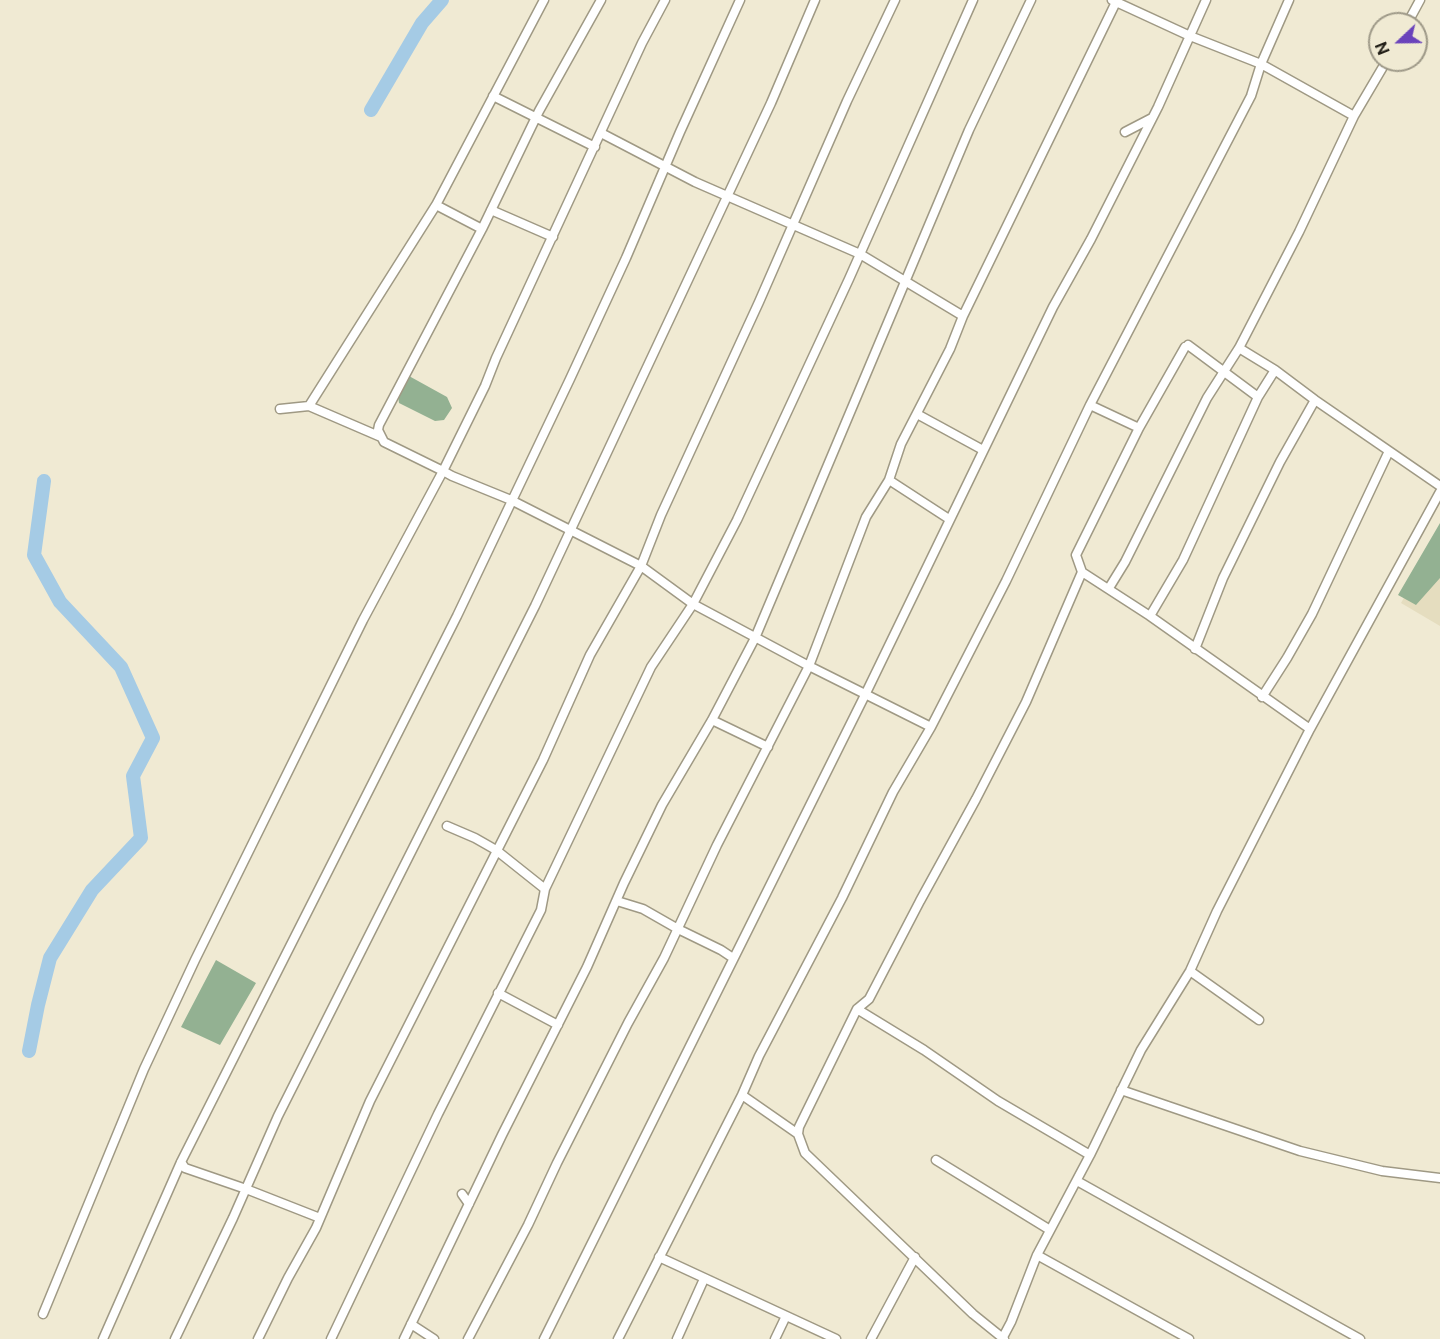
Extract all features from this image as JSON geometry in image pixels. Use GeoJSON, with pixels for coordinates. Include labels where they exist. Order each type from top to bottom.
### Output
{"type":"FeatureCollection","features":[{"type":"Feature","properties":{"kind":"street"},"geometry":{"type":"LineString","coordinates":[[309,406],[436,205],[544,0]]}},
{"type":"Feature","properties":{"kind":"street"},"geometry":{"type":"LineString","coordinates":[[601,0],[536,117],[482,229],[379,425],[381,437],[384,442],[452,476],[511,500],[571,529],[641,566],[693,604],[809,666],[931,727]]}},
{"type":"Feature","properties":{"kind":"street"},"geometry":{"type":"LineString","coordinates":[[44,1314],[144,1069],[195,960],[363,620],[443,471],[642,43],[665,0]]}},
{"type":"Feature","properties":{"kind":"street"},"geometry":{"type":"LineString","coordinates":[[103,1339],[181,1162],[457,616],[622,268],[740,0]]}},
{"type":"Feature","properties":{"kind":"street"},"geometry":{"type":"LineString","coordinates":[[175,1339],[278,1116],[530,617],[771,103],[815,0]]}},
{"type":"Feature","properties":{"kind":"street"},"geometry":{"type":"LineString","coordinates":[[258,1339],[320,1218],[370,1101],[543,760],[590,656],[641,566],[685,461],[759,302],[847,101],[895,0]]}},
{"type":"Feature","properties":{"kind":"street"},"geometry":{"type":"LineString","coordinates":[[331,1339],[498,993],[541,910],[545,889],[651,667],[693,604],[737,520],[860,254],[973,0]]}},
{"type":"Feature","properties":{"kind":"street"},"geometry":{"type":"LineString","coordinates":[[404,1339],[587,968],[662,805],[712,720],[755,638],[969,130],[1031,0]]}},
{"type":"Feature","properties":{"kind":"street"},"geometry":{"type":"LineString","coordinates":[[544,1339],[866,693],[1053,307],[1091,239],[1152,118],[1206,0]]}},
{"type":"Feature","properties":{"kind":"street"},"geometry":{"type":"LineString","coordinates":[[618,1339],[742,1095],[759,1056],[842,898],[893,792],[931,727],[1006,581],[1090,405],[1251,96],[1261,64],[1289,0]]}},
{"type":"Feature","properties":{"kind":"street"},"geometry":{"type":"LineString","coordinates":[[468,1339],[678,929],[717,845],[809,666],[866,517],[889,480],[901,444],[950,349],[963,316],[1115,1],[1191,36],[1261,64],[1354,116]]}},
{"type":"Feature","properties":{"kind":"street"},"geometry":{"type":"LineString","coordinates":[[1109,588],[1125,562],[1208,398],[1239,348],[1299,232],[1354,116],[1380,72]]}},
{"type":"Feature","properties":{"kind":"street"},"geometry":{"type":"LineString","coordinates":[[493,96],[595,147]]}},
{"type":"Feature","properties":{"kind":"street"},"geometry":{"type":"LineString","coordinates":[[1125,132],[1152,118]]}},
{"type":"Feature","properties":{"kind":"street"},"geometry":{"type":"LineString","coordinates":[[601,133],[665,168],[860,254],[963,316]]}},
{"type":"Feature","properties":{"kind":"street"},"geometry":{"type":"LineString","coordinates":[[436,205],[482,229]]}},
{"type":"Feature","properties":{"kind":"street"},"geometry":{"type":"LineString","coordinates":[[491,210],[553,237]]}},
{"type":"Feature","properties":{"kind":"street"},"geometry":{"type":"LineString","coordinates":[[1258,397],[1187,346],[1139,428],[1076,555],[1083,572],[1150,616],[1310,729]]}},
{"type":"Feature","properties":{"kind":"street"},"geometry":{"type":"LineString","coordinates":[[1239,348],[1275,370],[1440,486]]}},
{"type":"Feature","properties":{"kind":"street"},"geometry":{"type":"LineString","coordinates":[[1150,616],[1183,560],[1258,397],[1275,370]]}},
{"type":"Feature","properties":{"kind":"street"},"geometry":{"type":"LineString","coordinates":[[1195,649],[1223,578],[1280,462],[1315,400]]}},
{"type":"Feature","properties":{"kind":"street"},"geometry":{"type":"LineString","coordinates":[[1090,405],[1139,428]]}},
{"type":"Feature","properties":{"kind":"street"},"geometry":{"type":"LineString","coordinates":[[280,409],[309,406],[381,437]]}},
{"type":"Feature","properties":{"kind":"street"},"geometry":{"type":"LineString","coordinates":[[917,414],[983,450]]}},
{"type":"Feature","properties":{"kind":"street"},"geometry":{"type":"LineString","coordinates":[[1262,697],[1312,614],[1389,451]]}},
{"type":"Feature","properties":{"kind":"street"},"geometry":{"type":"LineString","coordinates":[[889,480],[949,519]]}},
{"type":"Feature","properties":{"kind":"street"},"geometry":{"type":"LineString","coordinates":[[1083,572],[1026,702],[869,999],[857,1010],[799,1127],[798,1134],[805,1153],[973,1314],[1003,1339],[1037,1255],[1077,1181],[1141,1050],[1190,971],[1217,912],[1310,729],[1440,492]]}},
{"type":"Feature","properties":{"kind":"street"},"geometry":{"type":"LineString","coordinates":[[712,720],[768,747]]}},
{"type":"Feature","properties":{"kind":"street"},"geometry":{"type":"LineString","coordinates":[[447,826],[475,837],[496,850],[545,889]]}},
{"type":"Feature","properties":{"kind":"street"},"geometry":{"type":"LineString","coordinates":[[617,901],[643,909],[733,958]]}},
{"type":"Feature","properties":{"kind":"street"},"geometry":{"type":"LineString","coordinates":[[1190,971],[1259,1020]]}},
{"type":"Feature","properties":{"kind":"street"},"geometry":{"type":"LineString","coordinates":[[498,993],[558,1025]]}},
{"type":"Feature","properties":{"kind":"street"},"geometry":{"type":"LineString","coordinates":[[857,1010],[924,1050],[998,1101],[1090,1155]]}},
{"type":"Feature","properties":{"kind":"street"},"geometry":{"type":"LineString","coordinates":[[1121,1090],[1300,1151],[1382,1170],[1440,1178]]}},
{"type":"Feature","properties":{"kind":"street"},"geometry":{"type":"LineString","coordinates":[[742,1095],[798,1134]]}},
{"type":"Feature","properties":{"kind":"street"},"geometry":{"type":"LineString","coordinates":[[936,1160],[1050,1230]]}},
{"type":"Feature","properties":{"kind":"street"},"geometry":{"type":"LineString","coordinates":[[181,1162],[185,1168],[320,1218]]}},
{"type":"Feature","properties":{"kind":"street"},"geometry":{"type":"LineString","coordinates":[[1077,1181],[1360,1339]]}},
{"type":"Feature","properties":{"kind":"street"},"geometry":{"type":"LineString","coordinates":[[462,1194],[469,1204]]}},
{"type":"Feature","properties":{"kind":"street"},"geometry":{"type":"LineString","coordinates":[[1037,1255],[1189,1339]]}},
{"type":"Feature","properties":{"kind":"street"},"geometry":{"type":"LineString","coordinates":[[659,1257],[836,1339]]}},
{"type":"Feature","properties":{"kind":"street"},"geometry":{"type":"LineString","coordinates":[[871,1339],[915,1257]]}},
{"type":"Feature","properties":{"kind":"street"},"geometry":{"type":"LineString","coordinates":[[677,1339],[704,1279]]}},
{"type":"Feature","properties":{"kind":"street"},"geometry":{"type":"LineString","coordinates":[[775,1339],[786,1316]]}},
{"type":"Feature","properties":{"kind":"street"},"geometry":{"type":"LineString","coordinates":[[411,1324],[434,1339]]}},
{"type":"Feature","properties":{"kind":"shaded area"},"geometry":{"type":"Polygon","coordinates":[[[1440,534],[1440,626],[1401,603],[1440,534]]]}},
{"type":"Feature","properties":{"kind":"green space"},"geometry":{"type":"Polygon","coordinates":[[[409,376],[447,397],[452,408],[444,420],[435,421],[399,403],[398,396],[401,387],[409,376]]]}},
{"type":"Feature","properties":{"kind":"green space"},"geometry":{"type":"Polygon","coordinates":[[[1440,523],[1440,578],[1416,605],[1398,595],[1440,523]]]}},
{"type":"Feature","properties":{"kind":"green space"},"geometry":{"type":"Polygon","coordinates":[[[216,960],[256,983],[220,1045],[181,1027],[216,960]]]}},
{"type":"Feature","properties":{"kind":"waterway"},"geometry":{"type":"LineString","coordinates":[[371,110],[422,23],[442,0]]}},
{"type":"Feature","properties":{"kind":"waterway"},"geometry":{"type":"LineString","coordinates":[[29,1051],[50,958],[92,890],[141,838],[133,776],[153,738],[121,667],[60,602],[34,555],[44,481]]}}]}
